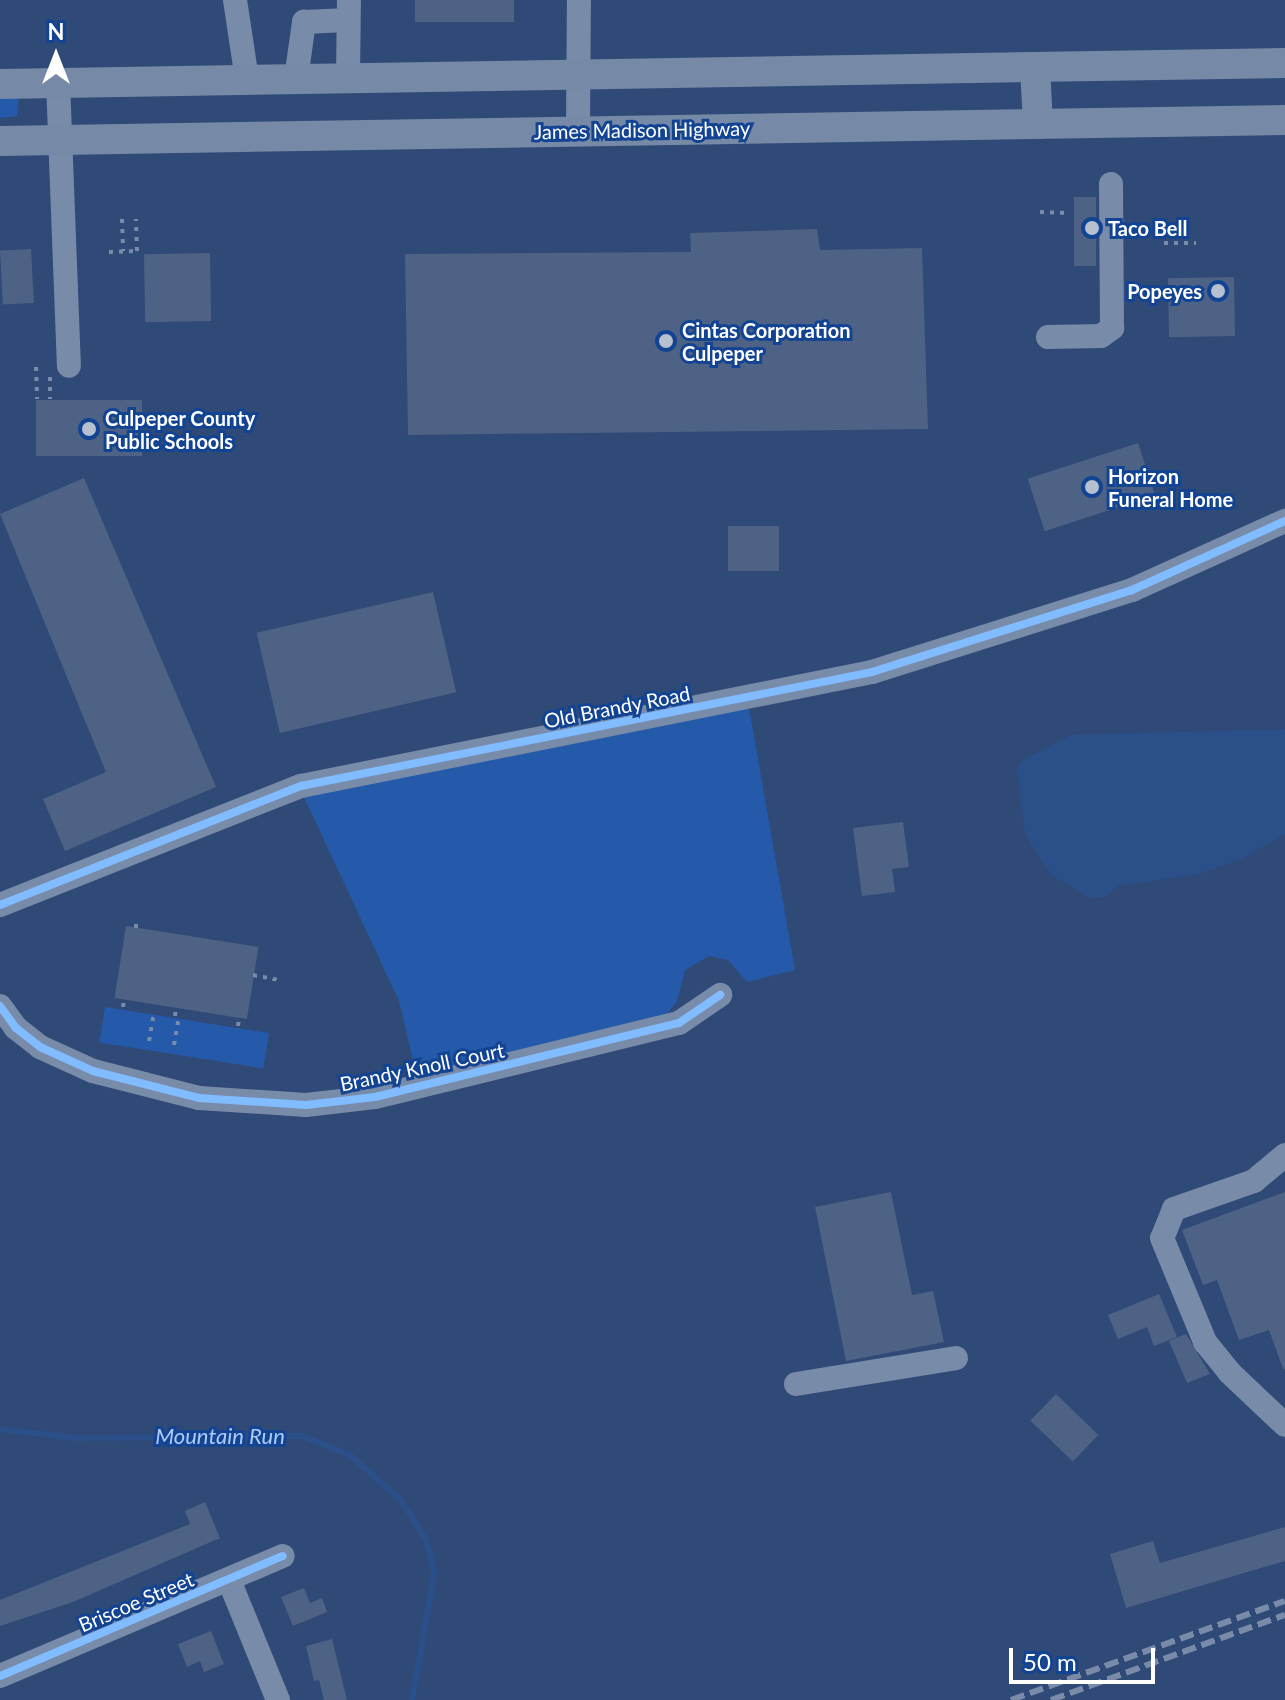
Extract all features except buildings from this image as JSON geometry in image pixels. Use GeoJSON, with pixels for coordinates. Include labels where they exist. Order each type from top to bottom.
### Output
{"type":"FeatureCollection","features":[{"type":"Feature","properties":{"kind":"main road"},"geometry":{"type":"LineString","coordinates":[[0,84],[1285,63]]}},
{"type":"Feature","properties":{"kind":"main road"},"geometry":{"type":"LineString","coordinates":[[1035,67],[1038,124]]}},
{"type":"Feature","properties":{"kind":"main road","name":"James Madison Highway"},"geometry":{"type":"LineString","coordinates":[[0,141],[1285,120]]}},
{"type":"Feature","properties":{"kind":"street"},"geometry":{"type":"LineString","coordinates":[[235,0],[247,79]]}},
{"type":"Feature","properties":{"kind":"street"},"geometry":{"type":"LineString","coordinates":[[578,131],[579,0]]}},
{"type":"Feature","properties":{"kind":"street"},"geometry":{"type":"LineString","coordinates":[[296,79],[304,22],[348,10],[348,78]]}},
{"type":"Feature","properties":{"kind":"street"},"geometry":{"type":"LineString","coordinates":[[58,82],[62,140],[59,366]]}},
{"type":"Feature","properties":{"kind":"street"},"geometry":{"type":"LineString","coordinates":[[1048,337],[1101,336],[1112,328],[1111,184]]}},
{"type":"Feature","properties":{"kind":"street","name":"Old Brandy Road"},"geometry":{"type":"LineString","coordinates":[[0,905],[301,786],[872,672],[1132,590],[1285,521]]}},
{"type":"Feature","properties":{"kind":"street","name":"Brandy Knoll Court"},"geometry":{"type":"LineString","coordinates":[[0,1006],[27,1038],[93,1071],[199,1098],[306,1105],[375,1097],[679,1023],[720,995]]}},
{"type":"Feature","properties":{"kind":"street"},"geometry":{"type":"LineString","coordinates":[[1285,1155],[1254,1181],[1174,1209],[1162,1238],[1205,1342],[1285,1425]]}},
{"type":"Feature","properties":{"kind":"street"},"geometry":{"type":"LineString","coordinates":[[796,1384],[956,1358]]}},
{"type":"Feature","properties":{"kind":"street","name":"Briscoe Street"},"geometry":{"type":"LineString","coordinates":[[0,1676],[283,1556]]}},
{"type":"Feature","properties":{"kind":"street"},"geometry":{"type":"LineString","coordinates":[[229,1580],[278,1700]]}},
{"type":"Feature","properties":{"kind":"path"},"geometry":{"type":"LineString","coordinates":[[1040,212],[1069,213]]}},
{"type":"Feature","properties":{"kind":"path"},"geometry":{"type":"LineString","coordinates":[[122,219],[123,251]]}},
{"type":"Feature","properties":{"kind":"path"},"geometry":{"type":"LineString","coordinates":[[109,252],[137,251],[136,219]]}},
{"type":"Feature","properties":{"kind":"path"},"geometry":{"type":"LineString","coordinates":[[1164,243],[1196,243]]}},
{"type":"Feature","properties":{"kind":"path"},"geometry":{"type":"LineString","coordinates":[[50,399],[59,366]]}},
{"type":"Feature","properties":{"kind":"path"},"geometry":{"type":"LineString","coordinates":[[36,367],[37,399]]}},
{"type":"Feature","properties":{"kind":"path"},"geometry":{"type":"LineString","coordinates":[[253,975],[278,980]]}},
{"type":"Feature","properties":{"kind":"path"},"geometry":{"type":"LineString","coordinates":[[123,1007],[124,999]]}},
{"type":"Feature","properties":{"kind":"path"},"geometry":{"type":"LineString","coordinates":[[174,1045],[176,1008]]}},
{"type":"Feature","properties":{"kind":"path"},"geometry":{"type":"LineString","coordinates":[[149,1041],[154,1012]]}},
{"type":"Feature","properties":{"kind":"path"},"geometry":{"type":"LineString","coordinates":[[238,1026],[239,1018]]}},
{"type":"Feature","properties":{"kind":"shaded area"},"geometry":{"type":"Polygon","coordinates":[[[0,93],[19,96],[17,116],[0,118],[0,93]]]}},
{"type":"Feature","properties":{"kind":"shaded area"},"geometry":{"type":"Polygon","coordinates":[[[749,708],[795,970],[747,982],[728,960],[709,956],[685,970],[677,1001],[667,1014],[417,1077],[399,1001],[304,797],[749,708]]]}},
{"type":"Feature","properties":{"kind":"shaded area"},"geometry":{"type":"Polygon","coordinates":[[[1285,729],[1285,834],[1242,859],[1200,874],[1118,886],[1105,897],[1091,898],[1051,875],[1025,834],[1017,768],[1023,760],[1071,735],[1285,729]]]}},
{"type":"Feature","properties":{"kind":"shaded area"},"geometry":{"type":"Polygon","coordinates":[[[105,1007],[269,1033],[263,1069],[99,1043],[105,1007]]]}},
{"type":"Feature","properties":{"kind":"waterway","name":"Mountain Run"},"geometry":{"type":"LineString","coordinates":[[0,1429],[76,1438],[302,1436],[350,1455],[401,1500],[426,1540],[434,1573],[412,1700]]}},
{"type":"Feature","properties":{"kind":"railway"},"geometry":{"type":"LineString","coordinates":[[1011,1700],[1285,1601]]}},
{"type":"Feature","properties":{"kind":"railway"},"geometry":{"type":"LineString","coordinates":[[1051,1700],[1285,1615]]}},
{"type":"Feature","properties":{"kind":"cycle path"},"geometry":{"type":"LineString","coordinates":[[0,905],[301,786],[872,672],[1132,590],[1285,521]]}},
{"type":"Feature","properties":{"kind":"cycle path"},"geometry":{"type":"LineString","coordinates":[[0,1006],[16,1028],[40,1047],[93,1071],[199,1098],[306,1105],[375,1097],[679,1023],[720,995]]}},
{"type":"Feature","properties":{"kind":"cycle path"},"geometry":{"type":"LineString","coordinates":[[0,1676],[283,1556]]}},
{"type":"Feature","properties":{"kind":"place","name":"Taco Bell"},"geometry":{"type":"Point","coordinates":[1092,228]}},
{"type":"Feature","properties":{"kind":"place","name":"Popeyes"},"geometry":{"type":"Point","coordinates":[1218,291]}},
{"type":"Feature","properties":{"kind":"place","name":"Cintas Corporation Culpeper"},"geometry":{"type":"Point","coordinates":[666,341]}},
{"type":"Feature","properties":{"kind":"place","name":"Culpeper County Public Schools"},"geometry":{"type":"Point","coordinates":[89,429]}},
{"type":"Feature","properties":{"kind":"place","name":"Horizon Funeral Home"},"geometry":{"type":"Point","coordinates":[1092,487]}}]}
